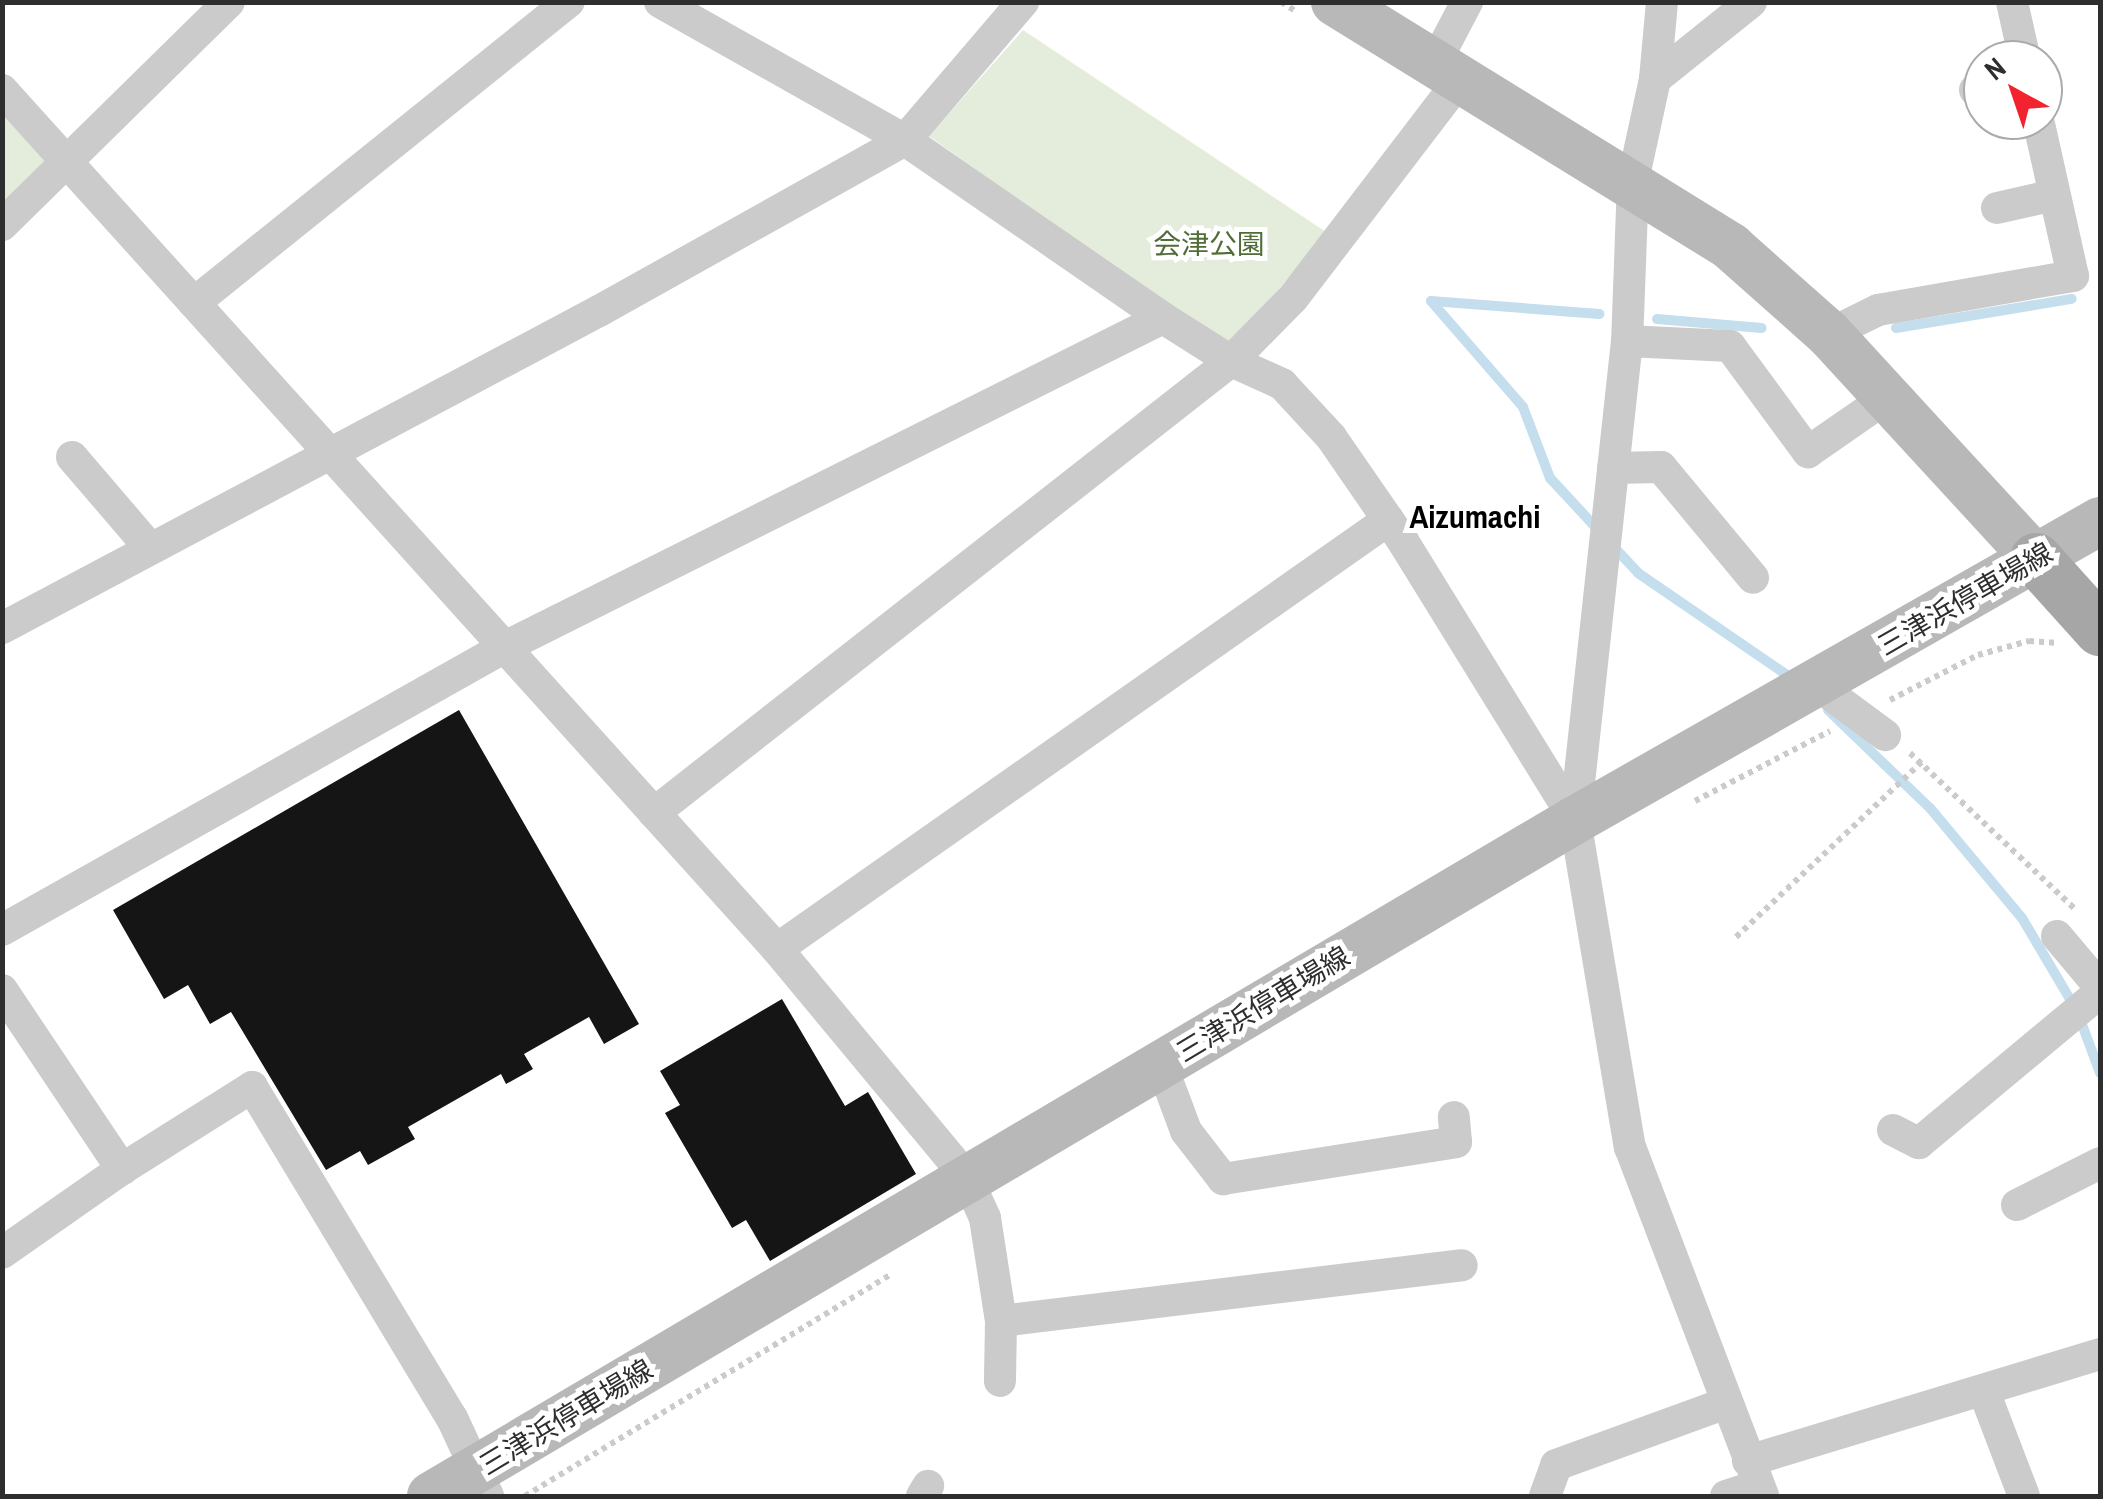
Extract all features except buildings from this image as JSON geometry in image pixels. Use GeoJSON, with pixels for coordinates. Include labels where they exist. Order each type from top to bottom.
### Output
{"type":"FeatureCollection","features":[{"type":"Feature","properties":{"kind":"main road"},"geometry":{"type":"LineString","coordinates":[[1335,2],[1633,181],[1731,247],[1829,334],[2100,630]]}},
{"type":"Feature","properties":{"kind":"main road","name":"三津浜停車場線"},"geometry":{"type":"LineString","coordinates":[[430,1496],[482,1483],[967,1178],[1575,820],[2100,521]]}},
{"type":"Feature","properties":{"kind":"street"},"geometry":{"type":"LineString","coordinates":[[2,225],[229,2]]}},
{"type":"Feature","properties":{"kind":"street"},"geometry":{"type":"LineString","coordinates":[[194,302],[569,2]]}},
{"type":"Feature","properties":{"kind":"street"},"geometry":{"type":"LineString","coordinates":[[660,2],[906,140],[1163,318],[1231,362],[1282,384],[1331,436],[1388,520],[1575,820]]}},
{"type":"Feature","properties":{"kind":"street"},"geometry":{"type":"LineString","coordinates":[[2,628],[906,140],[1023,2]]}},
{"type":"Feature","properties":{"kind":"street"},"geometry":{"type":"LineString","coordinates":[[654,813],[1231,362],[1294,298],[1448,70],[1466,2]]}},
{"type":"Feature","properties":{"kind":"street"},"geometry":{"type":"LineString","coordinates":[[1662,2],[1655,79],[1633,181],[1627,340],[1575,820],[1630,1147],[1724,1404],[1749,1485],[2100,1354]]}},
{"type":"Feature","properties":{"kind":"street"},"geometry":{"type":"LineString","coordinates":[[1655,79],[1750,2]]}},
{"type":"Feature","properties":{"kind":"street"},"geometry":{"type":"LineString","coordinates":[[2012,2],[2021,40]]}},
{"type":"Feature","properties":{"kind":"street"},"geometry":{"type":"LineString","coordinates":[[2,90],[332,450],[504,648],[777,949],[967,1178],[983,1207],[1002,1321],[1000,1381]]}},
{"type":"Feature","properties":{"kind":"street"},"geometry":{"type":"LineString","coordinates":[[1829,334],[1878,310],[2073,276],[2042,140]]}},
{"type":"Feature","properties":{"kind":"street"},"geometry":{"type":"LineString","coordinates":[[1997,208],[2054,196]]}},
{"type":"Feature","properties":{"kind":"street"},"geometry":{"type":"LineString","coordinates":[[2,930],[504,648],[1163,318]]}},
{"type":"Feature","properties":{"kind":"street"},"geometry":{"type":"LineString","coordinates":[[1627,340],[1730,346],[1808,452],[1886,398]]}},
{"type":"Feature","properties":{"kind":"street"},"geometry":{"type":"LineString","coordinates":[[72,457],[150,548]]}},
{"type":"Feature","properties":{"kind":"street"},"geometry":{"type":"LineString","coordinates":[[1614,468],[1662,468],[1753,578]]}},
{"type":"Feature","properties":{"kind":"street"},"geometry":{"type":"LineString","coordinates":[[777,949],[1388,520]]}},
{"type":"Feature","properties":{"kind":"street"},"geometry":{"type":"LineString","coordinates":[[1806,690],[1872,725]]}},
{"type":"Feature","properties":{"kind":"street"},"geometry":{"type":"LineString","coordinates":[[1894,1130],[1919,1143],[2100,990],[2068,925]]}},
{"type":"Feature","properties":{"kind":"street"},"geometry":{"type":"LineString","coordinates":[[6,1002],[122,1169]]}},
{"type":"Feature","properties":{"kind":"street"},"geometry":{"type":"LineString","coordinates":[[1160,1064],[1186,1130],[1224,1179],[1456,1142],[1454,1116]]}},
{"type":"Feature","properties":{"kind":"street"},"geometry":{"type":"LineString","coordinates":[[2,1253],[122,1169],[252,1087],[482,1483]]}},
{"type":"Feature","properties":{"kind":"street"},"geometry":{"type":"LineString","coordinates":[[2017,1205],[2100,1164]]}},
{"type":"Feature","properties":{"kind":"street"},"geometry":{"type":"LineString","coordinates":[[1002,1321],[1462,1265]]}},
{"type":"Feature","properties":{"kind":"street"},"geometry":{"type":"LineString","coordinates":[[1985,1394],[2024,1496]]}},
{"type":"Feature","properties":{"kind":"street"},"geometry":{"type":"LineString","coordinates":[[1546,1496],[1556,1465],[1724,1404]]}},
{"type":"Feature","properties":{"kind":"path"},"geometry":{"type":"LineString","coordinates":[[1679,809],[1872,725],[1978,655],[2029,641]]}},
{"type":"Feature","properties":{"kind":"path"},"geometry":{"type":"LineString","coordinates":[[1872,725],[1922,762],[2068,925]]}},
{"type":"Feature","properties":{"kind":"path"},"geometry":{"type":"LineString","coordinates":[[1736,938],[1922,762]]}},
{"type":"Feature","properties":{"kind":"path"},"geometry":{"type":"LineString","coordinates":[[525,1496],[905,1266]]}},
{"type":"Feature","properties":{"kind":"green space","name":"会津公園"},"geometry":{"type":"Polygon","coordinates":[[[1023,30],[1326,232],[1229,350],[929,136],[1023,30]]]}},
{"type":"Feature","properties":{"kind":"green space"},"geometry":{"type":"Polygon","coordinates":[[[2,99],[57,162],[2,212],[2,99]]]}},
{"type":"Feature","properties":{"kind":"waterway"},"geometry":{"type":"LineString","coordinates":[[1896,328],[2072,299]]}},
{"type":"Feature","properties":{"kind":"waterway"},"geometry":{"type":"LineString","coordinates":[[1431,301],[1523,407],[1550,478],[1599,531]]}},
{"type":"Feature","properties":{"kind":"waterway"},"geometry":{"type":"LineString","coordinates":[[1431,301],[1599,314]]}},
{"type":"Feature","properties":{"kind":"waterway"},"geometry":{"type":"LineString","coordinates":[[1657,319],[1762,328]]}},
{"type":"Feature","properties":{"kind":"waterway"},"geometry":{"type":"LineString","coordinates":[[1614,547],[1638,573],[1793,679]]}},
{"type":"Feature","properties":{"kind":"waterway"},"geometry":{"type":"LineString","coordinates":[[1828,710],[1930,808],[2022,918],[2077,1011],[2100,1073]]}},
{"type":"Feature","properties":{"kind":"district","name":"Aizumachi"},"geometry":{"type":"Point","coordinates":[1475,517]}}]}
